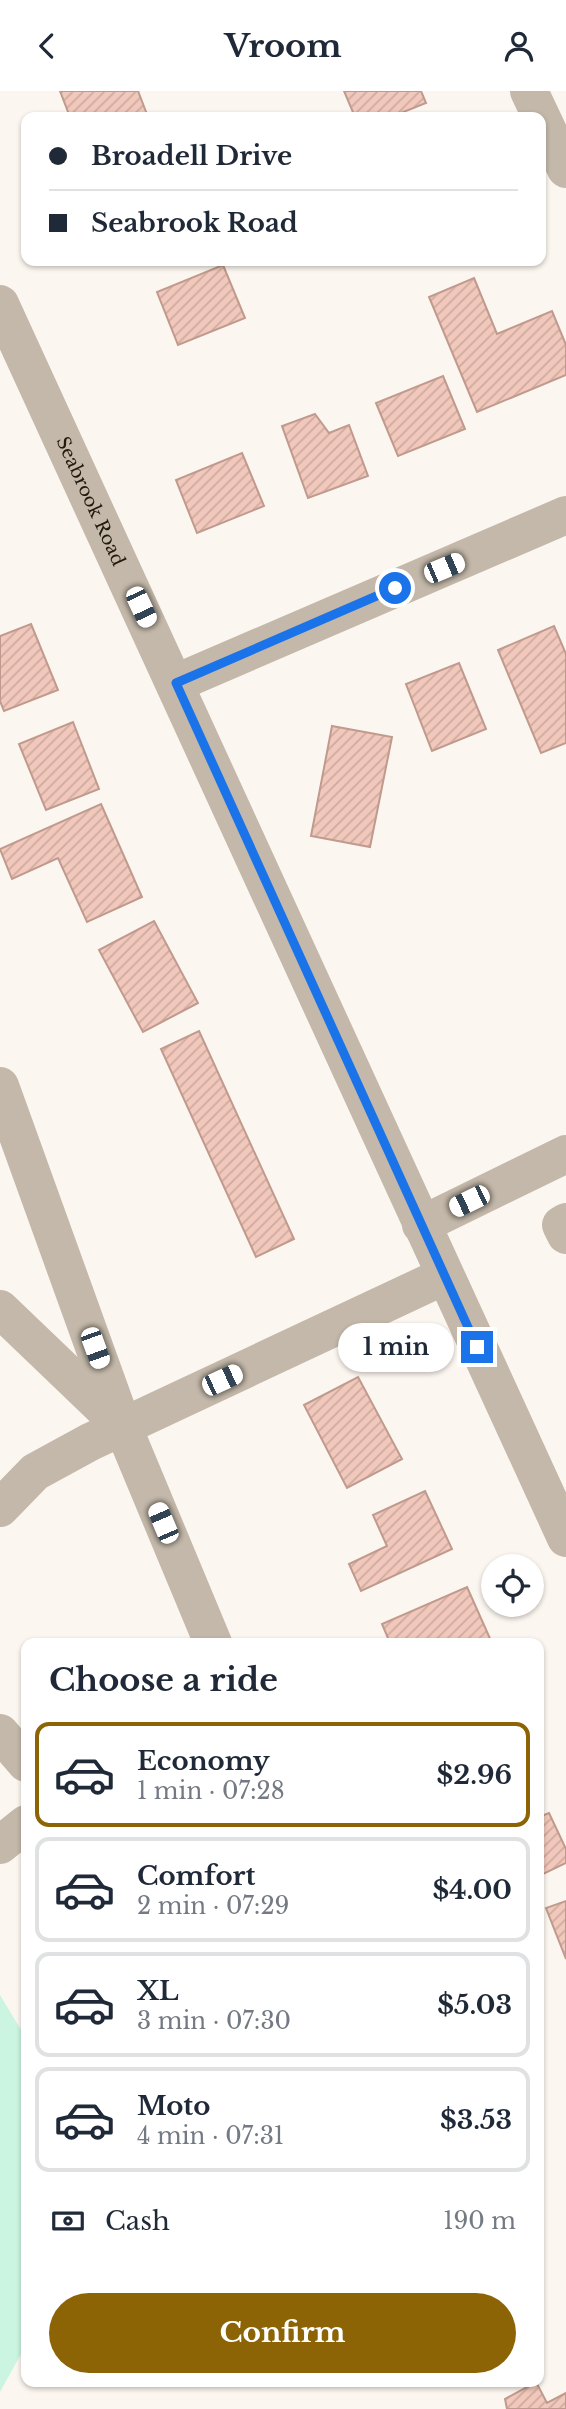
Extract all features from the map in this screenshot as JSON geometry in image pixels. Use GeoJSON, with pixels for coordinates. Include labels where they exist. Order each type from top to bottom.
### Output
{"type":"FeatureCollection","features":[{"type":"Feature","properties":{"kind":"street"},"geometry":{"type":"LineString","coordinates":[[529,91],[539,112]]}},
{"type":"Feature","properties":{"kind":"street"},"geometry":{"type":"LineString","coordinates":[[546,127],[566,169]]}},
{"type":"Feature","properties":{"kind":"street","name":"Seabrook Road"},"geometry":{"type":"LineString","coordinates":[[0,305],[176,683],[444,1276],[566,1538]]}},
{"type":"Feature","properties":{"kind":"street"},"geometry":{"type":"LineString","coordinates":[[176,683],[566,515]]}},
{"type":"Feature","properties":{"kind":"street"},"geometry":{"type":"LineString","coordinates":[[0,1086],[123,1427],[211,1638]]}},
{"type":"Feature","properties":{"kind":"street"},"geometry":{"type":"LineString","coordinates":[[421,1225],[566,1154]]}},
{"type":"Feature","properties":{"kind":"street"},"geometry":{"type":"LineString","coordinates":[[566,1222],[561,1225],[566,1235]]}},
{"type":"Feature","properties":{"kind":"street"},"geometry":{"type":"LineString","coordinates":[[0,1508],[35,1472],[123,1427],[444,1276]]}},
{"type":"Feature","properties":{"kind":"street"},"geometry":{"type":"LineString","coordinates":[[0,1309],[123,1427]]}},
{"type":"Feature","properties":{"kind":"street"},"geometry":{"type":"LineString","coordinates":[[0,1733],[21,1757]]}},
{"type":"Feature","properties":{"kind":"street"},"geometry":{"type":"LineString","coordinates":[[0,1845],[21,1827]]}},
{"type":"Feature","properties":{"kind":"green space"},"geometry":{"type":"Polygon","coordinates":[[[0,1995],[21,2030],[21,2354],[0,2392],[0,1995]]]}},
{"type":"Feature","properties":{"kind":"building"},"geometry":{"type":"Polygon","coordinates":[[[60,91],[138,91],[146,112],[68,112],[60,91]]]}},
{"type":"Feature","properties":{"kind":"building"},"geometry":{"type":"Polygon","coordinates":[[[344,91],[421,91],[426,103],[404,112],[353,112],[344,91]]]}},
{"type":"Feature","properties":{"kind":"building"},"geometry":{"type":"Polygon","coordinates":[[[223,266],[245,318],[178,345],[157,292],[223,266]]]}},
{"type":"Feature","properties":{"kind":"building"},"geometry":{"type":"Polygon","coordinates":[[[474,278],[497,334],[552,311],[566,345],[566,375],[477,412],[429,297],[474,278]]]}},
{"type":"Feature","properties":{"kind":"building"},"geometry":{"type":"Polygon","coordinates":[[[443,376],[465,429],[398,456],[376,403],[443,376]]]}},
{"type":"Feature","properties":{"kind":"building"},"geometry":{"type":"Polygon","coordinates":[[[315,414],[329,433],[349,425],[368,476],[308,498],[282,426],[315,414]]]}},
{"type":"Feature","properties":{"kind":"building"},"geometry":{"type":"Polygon","coordinates":[[[242,453],[264,506],[197,533],[176,480],[242,453]]]}},
{"type":"Feature","properties":{"kind":"building"},"geometry":{"type":"Polygon","coordinates":[[[31,624],[58,690],[4,711],[0,701],[0,636],[31,624]]]}},
{"type":"Feature","properties":{"kind":"building"},"geometry":{"type":"Polygon","coordinates":[[[554,626],[566,654],[566,743],[541,753],[498,650],[554,626]]]}},
{"type":"Feature","properties":{"kind":"building"},"geometry":{"type":"Polygon","coordinates":[[[459,663],[486,729],[432,751],[406,684],[459,663]]]}},
{"type":"Feature","properties":{"kind":"building"},"geometry":{"type":"Polygon","coordinates":[[[73,722],[99,789],[46,810],[19,744],[73,722]]]}},
{"type":"Feature","properties":{"kind":"building"},"geometry":{"type":"Polygon","coordinates":[[[332,726],[392,737],[370,847],[311,836],[332,726]]]}},
{"type":"Feature","properties":{"kind":"building"},"geometry":{"type":"Polygon","coordinates":[[[101,804],[142,897],[87,922],[58,858],[12,879],[0,849],[101,804]]]}},
{"type":"Feature","properties":{"kind":"building"},"geometry":{"type":"Polygon","coordinates":[[[154,921],[198,1003],[143,1032],[99,950],[154,921]]]}},
{"type":"Feature","properties":{"kind":"building"},"geometry":{"type":"Polygon","coordinates":[[[199,1031],[294,1239],[256,1257],[161,1049],[199,1031]]]}},
{"type":"Feature","properties":{"kind":"building"},"geometry":{"type":"Polygon","coordinates":[[[358,1377],[402,1459],[347,1488],[304,1405],[358,1377]]]}},
{"type":"Feature","properties":{"kind":"building"},"geometry":{"type":"Polygon","coordinates":[[[425,1491],[452,1549],[361,1591],[349,1564],[387,1546],[373,1515],[425,1491]]]}},
{"type":"Feature","properties":{"kind":"building"},"geometry":{"type":"Polygon","coordinates":[[[467,1587],[490,1638],[388,1638],[382,1624],[467,1587]]]}},
{"type":"Feature","properties":{"kind":"building"},"geometry":{"type":"Polygon","coordinates":[[[549,1813],[566,1849],[566,1863],[544,1874],[544,1815],[549,1813]]]}},
{"type":"Feature","properties":{"kind":"building"},"geometry":{"type":"Polygon","coordinates":[[[566,1901],[566,1959],[546,1908],[566,1901]]]}},
{"type":"Feature","properties":{"kind":"building"},"geometry":{"type":"Polygon","coordinates":[[[527,2387],[539,2387],[547,2403],[566,2393],[566,2409],[507,2409],[505,2399],[527,2387]]]}},
{"type":"Feature","properties":{"kind":"route"},"geometry":{"type":"LineString","coordinates":[[395,588],[176,683],[477,1347]]}}]}
